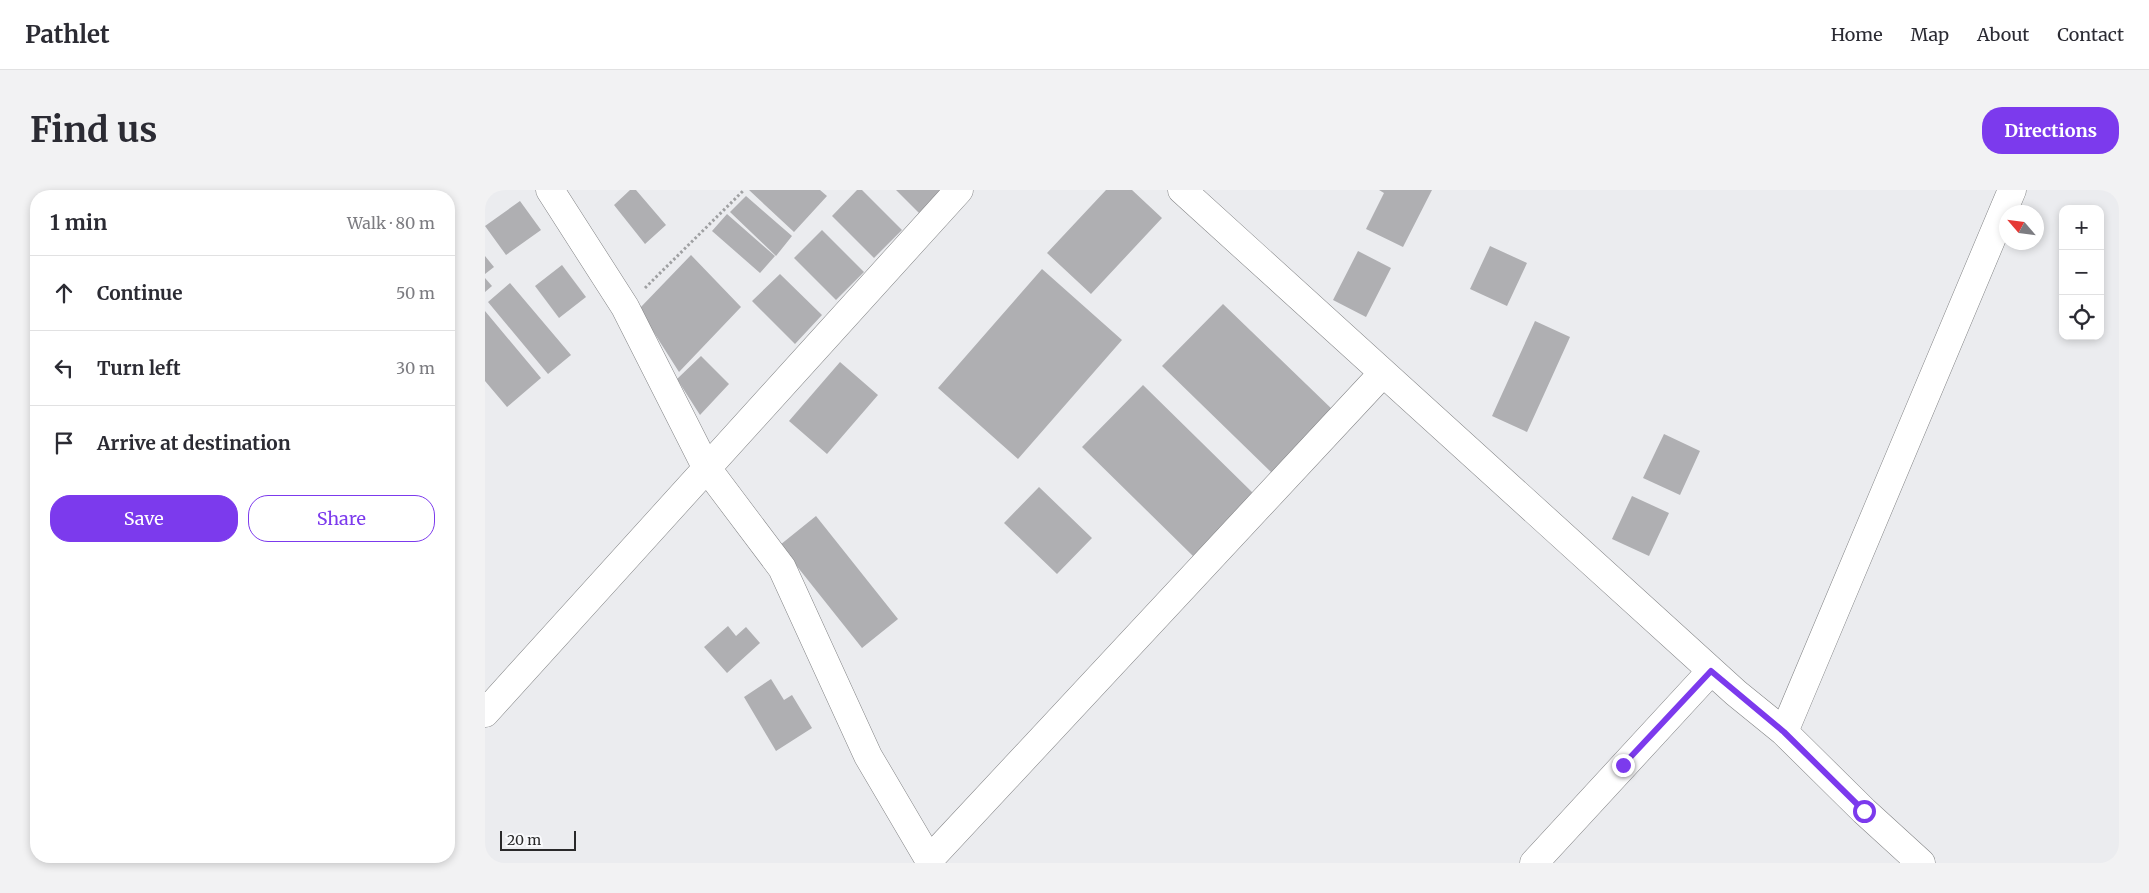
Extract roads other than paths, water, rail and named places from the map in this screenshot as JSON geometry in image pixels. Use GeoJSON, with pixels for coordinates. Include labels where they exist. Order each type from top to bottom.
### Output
{"type":"FeatureCollection","features":[{"type":"Feature","properties":{"kind":"street"},"geometry":{"type":"LineString","coordinates":[[550,190],[625,307],[706,467],[782,568],[868,756],[930,862],[1383,373]]}},
{"type":"Feature","properties":{"kind":"street"},"geometry":{"type":"LineString","coordinates":[[485,713],[959,190]]}},
{"type":"Feature","properties":{"kind":"street"},"geometry":{"type":"LineString","coordinates":[[1182,190],[1711,671],[1784,732],[1864,811],[1921,863]]}},
{"type":"Feature","properties":{"kind":"street"},"geometry":{"type":"LineString","coordinates":[[1784,732],[2012,190]]}},
{"type":"Feature","properties":{"kind":"street"},"geometry":{"type":"LineString","coordinates":[[1534,863],[1711,671]]}}]}
